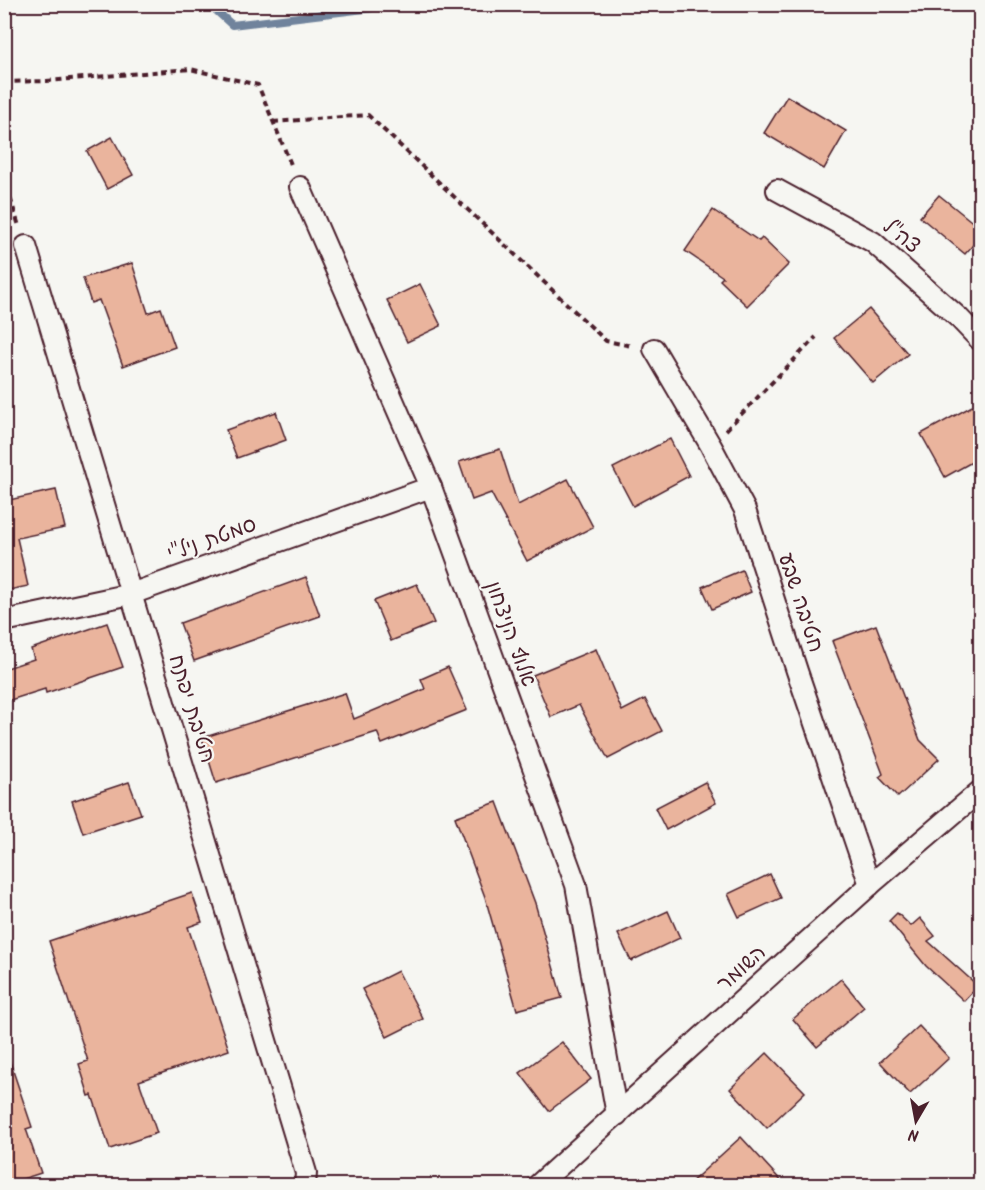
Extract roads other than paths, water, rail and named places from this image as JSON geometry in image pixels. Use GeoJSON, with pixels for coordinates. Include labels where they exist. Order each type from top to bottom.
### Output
{"type":"FeatureCollection","features":[{"type":"Feature","properties":{"kind":"street","name":"אלוף הניצחון"},"geometry":{"type":"LineString","coordinates":[[300,188],[431,487],[576,885],[617,1115]]}},
{"type":"Feature","properties":{"kind":"street","name":"צה\"ל"},"geometry":{"type":"LineString","coordinates":[[777,190],[873,242],[981,340]]}},
{"type":"Feature","properties":{"kind":"street","name":"חטיבת יפתח"},"geometry":{"type":"LineString","coordinates":[[26,246],[306,1173],[306,1185]]}},
{"type":"Feature","properties":{"kind":"street","name":"חטיבה שבע"},"geometry":{"type":"LineString","coordinates":[[654,349],[711,446],[745,510],[870,885]]}},
{"type":"Feature","properties":{"kind":"street","name":"סמטת ניל\"י"},"geometry":{"type":"LineString","coordinates":[[4,621],[131,594],[431,487]]}},
{"type":"Feature","properties":{"kind":"street","name":"השומר"},"geometry":{"type":"LineString","coordinates":[[537,1185],[870,885],[981,791]]}},
{"type":"Feature","properties":{"kind":"waterway"},"geometry":{"type":"LineString","coordinates":[[209,4],[232,25],[406,4]]}}]}
